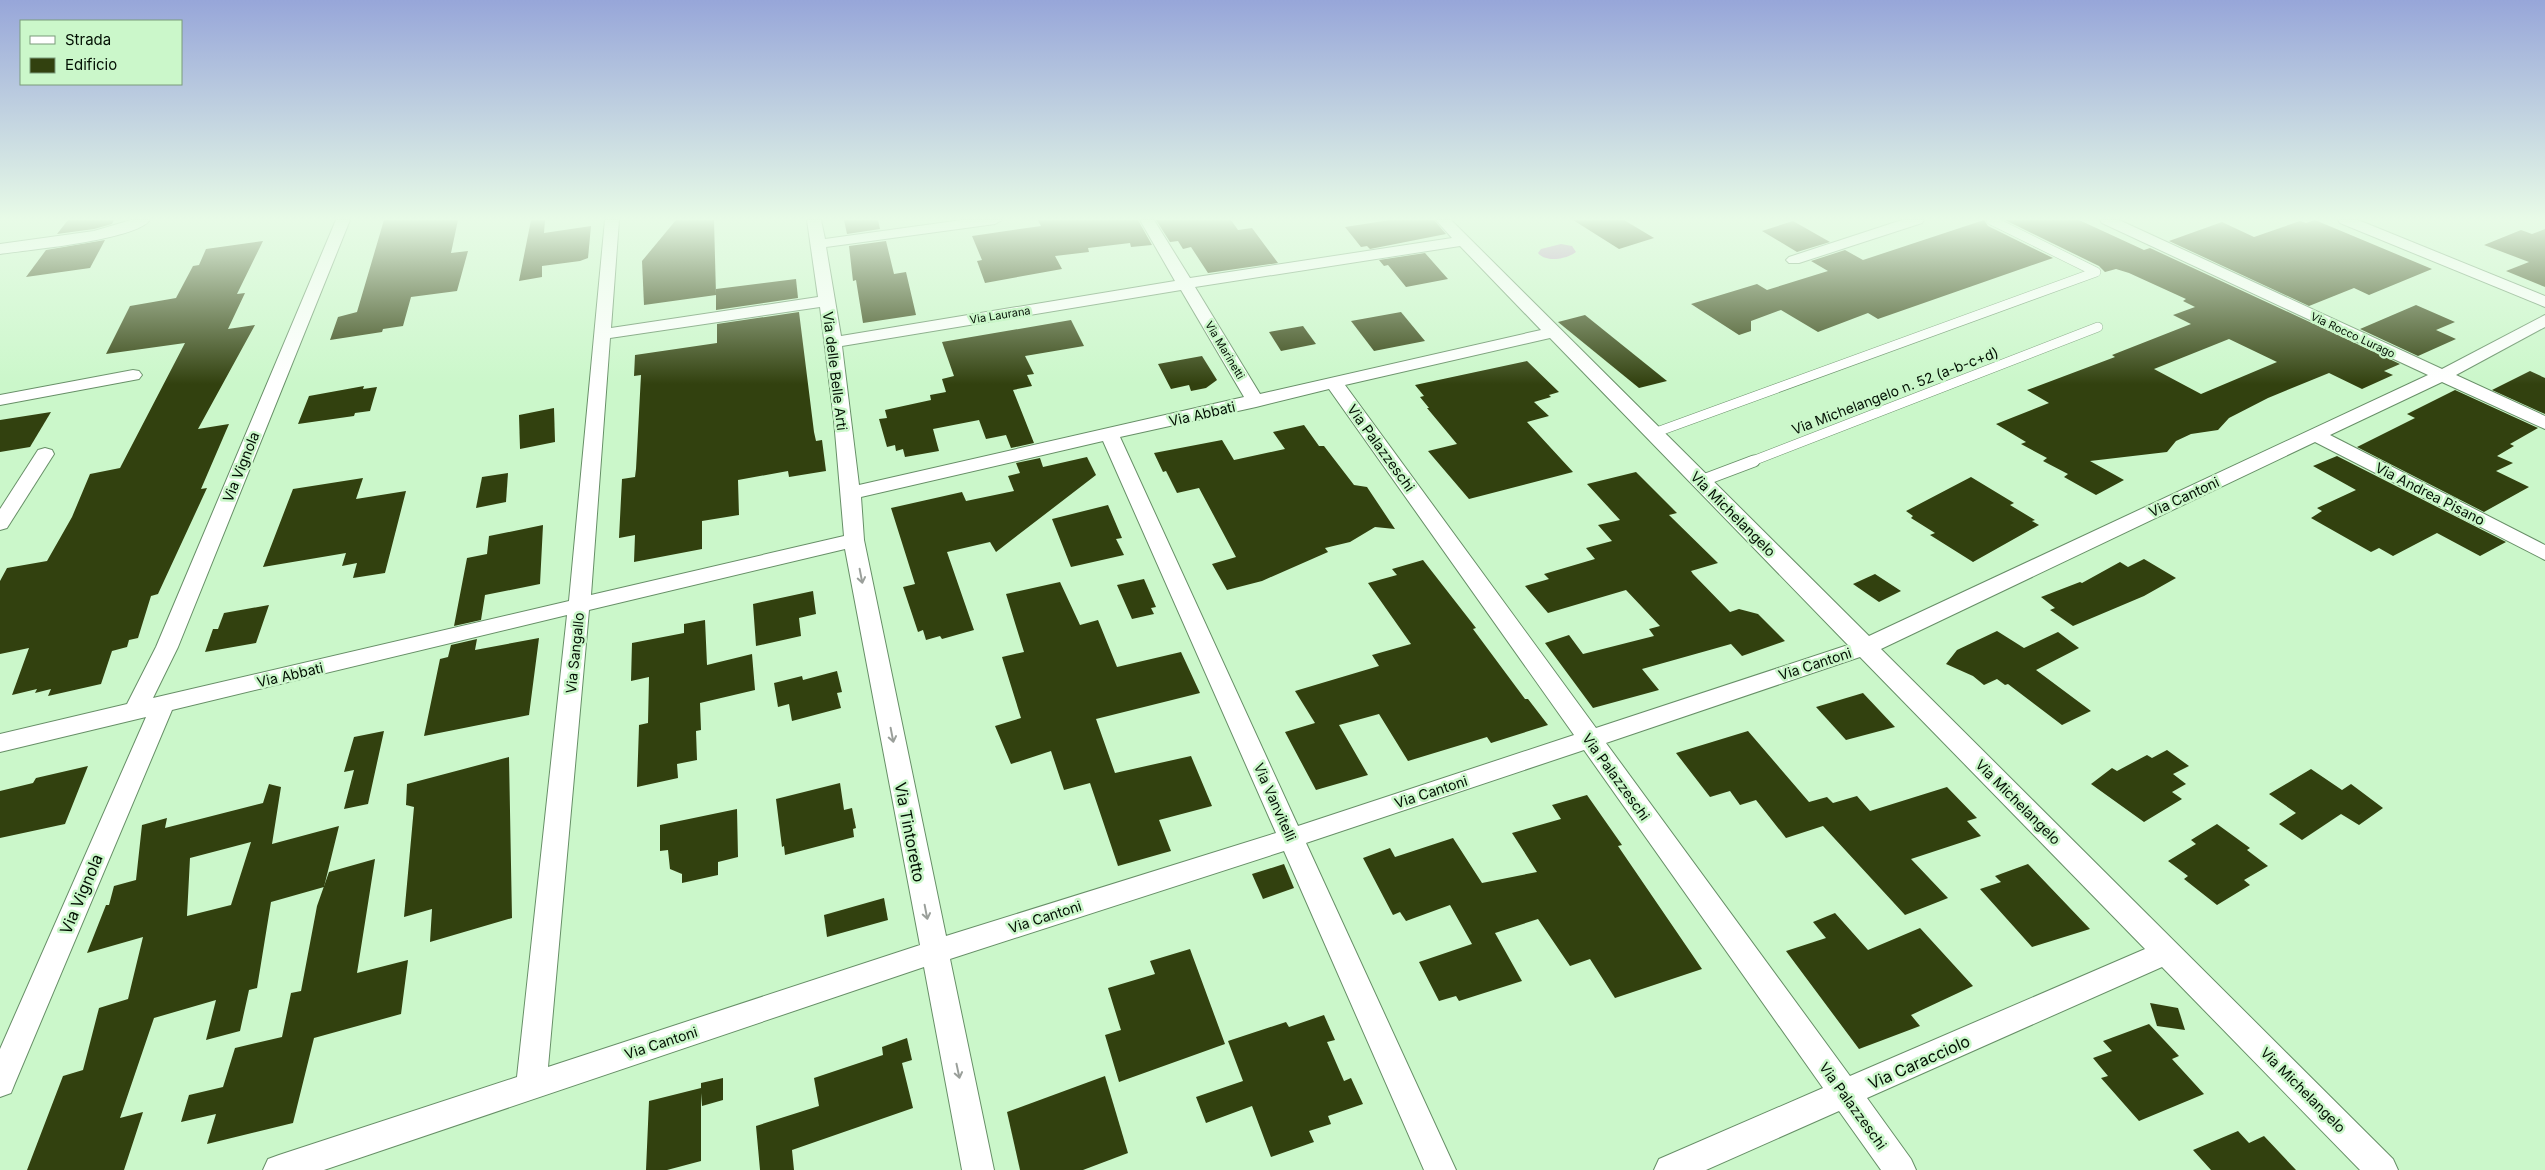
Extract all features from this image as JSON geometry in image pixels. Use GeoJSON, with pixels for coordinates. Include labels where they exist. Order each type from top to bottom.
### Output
{"type":"FeatureCollection","features":[{"type":"Feature","properties":{"kind":"street","name":"Via Vignola"},"geometry":{"type":"LineString","coordinates":[[135,711],[167,647],[320,275]]}},
{"type":"Feature","properties":{"kind":"street","name":"Via Sangallo"},"geometry":{"type":"LineString","coordinates":[[531,1086],[579,606],[607,275]]}},
{"type":"Feature","properties":{"kind":"street","name":"Via delle Belle Arti"},"geometry":{"type":"LineString","coordinates":[[822,275],[851,493]]}},
{"type":"Feature","properties":{"kind":"street","name":"Via Marinetti"},"geometry":{"type":"LineString","coordinates":[[1179,275],[1256,402]]}},
{"type":"Feature","properties":{"kind":"street","name":"Via Laurana"},"geometry":{"type":"LineString","coordinates":[[832,343],[1247,275]]}},
{"type":"Feature","properties":{"kind":"street","name":"Via Michelangelo"},"geometry":{"type":"LineString","coordinates":[[1497,275],[2382,1170]]}},
{"type":"Feature","properties":{"kind":"street","name":"Via Rocco Lurago"},"geometry":{"type":"LineString","coordinates":[[2224,275],[2545,423]]}},
{"type":"Feature","properties":{"kind":"street"},"geometry":{"type":"LineString","coordinates":[[2478,275],[2545,302]]}},
{"type":"Feature","properties":{"kind":"street"},"geometry":{"type":"LineString","coordinates":[[602,334],[826,301]]}},
{"type":"Feature","properties":{"kind":"street","name":"Via Cantoni"},"geometry":{"type":"LineString","coordinates":[[279,1170],[934,952],[1292,838],[1866,647],[2441,376],[2545,320]]}},
{"type":"Feature","properties":{"kind":"street","name":"Via Abbati"},"geometry":{"type":"LineString","coordinates":[[851,493],[1256,402],[1554,332]]}},
{"type":"Feature","properties":{"kind":"street"},"geometry":{"type":"LineString","coordinates":[[0,400],[133,375]]}},
{"type":"Feature","properties":{"kind":"street","name":"Via Palazzeschi"},"geometry":{"type":"LineString","coordinates":[[1334,383],[1900,1170]]}},
{"type":"Feature","properties":{"kind":"street","name":"Via Vanvitelli"},"geometry":{"type":"LineString","coordinates":[[1110,434],[1440,1170]]}},
{"type":"Feature","properties":{"kind":"street","name":"Via Andrea Pisano"},"geometry":{"type":"LineString","coordinates":[[2315,435],[2545,553]]}},
{"type":"Feature","properties":{"kind":"street"},"geometry":{"type":"LineString","coordinates":[[0,524],[45,454]]}},
{"type":"Feature","properties":{"kind":"street","name":"Via Tintoretto"},"geometry":{"type":"LineString","coordinates":[[851,493],[854,540],[978,1170]]}},
{"type":"Feature","properties":{"kind":"street","name":"Via Abbati"},"geometry":{"type":"LineString","coordinates":[[0,743],[854,540]]}},
{"type":"Feature","properties":{"kind":"street","name":"Via Vignola"},"geometry":{"type":"LineString","coordinates":[[0,1083],[163,705]]}},
{"type":"Feature","properties":{"kind":"street","name":"Via Caracciolo"},"geometry":{"type":"LineString","coordinates":[[1670,1170],[1846,1095],[2167,952]]}},
{"type":"Feature","properties":{"kind":"lane"},"geometry":{"type":"LineString","coordinates":[[1654,433],[2089,275]]}},
{"type":"Feature","properties":{"kind":"lane","name":"Via Michelangelo n. 52 (a-b-c+d)"},"geometry":{"type":"LineString","coordinates":[[1701,481],[2098,327]]}},
{"type":"Feature","properties":{"kind":"building"},"geometry":{"type":"Polygon","coordinates":[[[28,275],[43,275],[26,277],[28,275]]]}},
{"type":"Feature","properties":{"kind":"building"},"geometry":{"type":"Polygon","coordinates":[[[188,275],[247,275],[237,294],[245,293],[228,329],[255,325],[198,429],[229,424],[201,489],[207,488],[158,594],[151,596],[138,638],[129,640],[127,647],[112,651],[101,684],[48,696],[51,689],[35,693],[37,689],[12,695],[29,648],[0,654],[0,581],[7,568],[47,561],[72,517],[90,474],[120,468],[185,343],[106,354],[130,306],[176,298],[188,275]]]}},
{"type":"Feature","properties":{"kind":"building"},"geometry":{"type":"Polygon","coordinates":[[[368,275],[462,275],[457,291],[411,297],[403,326],[383,329],[382,332],[330,340],[338,317],[357,312],[368,275]]]}},
{"type":"Feature","properties":{"kind":"building"},"geometry":{"type":"Polygon","coordinates":[[[520,275],[542,275],[542,277],[519,281],[520,275]]]}},
{"type":"Feature","properties":{"kind":"building"},"geometry":{"type":"Polygon","coordinates":[[[643,275],[715,275],[716,295],[644,305],[643,275]]]}},
{"type":"Feature","properties":{"kind":"building"},"geometry":{"type":"Polygon","coordinates":[[[852,275],[907,275],[916,315],[863,323],[856,280],[853,281],[852,275]]]}},
{"type":"Feature","properties":{"kind":"building"},"geometry":{"type":"Polygon","coordinates":[[[982,275],[1031,275],[985,283],[982,275]]]}},
{"type":"Feature","properties":{"kind":"building"},"geometry":{"type":"Polygon","coordinates":[[[1396,275],[1444,275],[1448,279],[1406,287],[1396,275]]]}},
{"type":"Feature","properties":{"kind":"building"},"geometry":{"type":"Polygon","coordinates":[[[1816,275],[2005,275],[1878,319],[1868,313],[1818,332],[1781,310],[1751,321],[1751,331],[1739,335],[1691,304],[1757,284],[1767,290],[1816,275]]]}},
{"type":"Feature","properties":{"kind":"building"},"geometry":{"type":"Polygon","coordinates":[[[2133,275],[2207,275],[2400,364],[2384,371],[2393,375],[2362,389],[2329,373],[2268,398],[2229,418],[2218,430],[2191,434],[2176,441],[2167,452],[2090,461],[2124,480],[2096,495],[2064,477],[2068,474],[2043,461],[2047,458],[2021,444],[2026,442],[1996,424],[2049,403],[2027,390],[2115,357],[2112,355],[2191,324],[2173,315],[2195,307],[2183,301],[2186,299],[2133,275]],[[2229,339],[2154,369],[2201,394],[2277,362],[2229,339]]]}},
{"type":"Feature","properties":{"kind":"building"},"geometry":{"type":"Polygon","coordinates":[[[2241,275],[2418,275],[2369,295],[2354,288],[2309,306],[2241,275]]]}},
{"type":"Feature","properties":{"kind":"building"},"geometry":{"type":"Polygon","coordinates":[[[2515,275],[2545,275],[2545,287],[2515,275]]]}},
{"type":"Feature","properties":{"kind":"building"},"geometry":{"type":"Polygon","coordinates":[[[796,279],[798,298],[716,310],[716,289],[796,279]]]}},
{"type":"Feature","properties":{"kind":"building"},"geometry":{"type":"Polygon","coordinates":[[[2416,305],[2455,322],[2436,330],[2456,339],[2418,356],[2360,329],[2416,305]]]}},
{"type":"Feature","properties":{"kind":"building"},"geometry":{"type":"Polygon","coordinates":[[[799,312],[814,432],[816,441],[822,440],[826,471],[789,477],[788,471],[738,480],[739,515],[702,521],[702,549],[634,562],[635,535],[619,538],[622,479],[635,477],[636,469],[641,375],[634,376],[635,355],[717,343],[717,324],[799,312]]]}},
{"type":"Feature","properties":{"kind":"building"},"geometry":{"type":"Polygon","coordinates":[[[1401,312],[1425,341],[1374,351],[1351,321],[1401,312]]]}},
{"type":"Feature","properties":{"kind":"building"},"geometry":{"type":"Polygon","coordinates":[[[1585,315],[1667,381],[1639,388],[1558,322],[1585,315]]]}},
{"type":"Feature","properties":{"kind":"building"},"geometry":{"type":"Polygon","coordinates":[[[1071,320],[1084,346],[1025,356],[1034,374],[1027,375],[1032,386],[1013,390],[1034,443],[1011,448],[1006,435],[986,439],[979,420],[933,429],[939,451],[905,457],[903,449],[896,451],[895,445],[887,447],[879,419],[887,418],[885,410],[931,400],[930,395],[946,392],[942,379],[954,376],[942,342],[1071,320]]]}},
{"type":"Feature","properties":{"kind":"building"},"geometry":{"type":"Polygon","coordinates":[[[1303,326],[1316,344],[1281,351],[1269,332],[1303,326]]]}},
{"type":"Feature","properties":{"kind":"building"},"geometry":{"type":"Polygon","coordinates":[[[1202,356],[1217,380],[1206,388],[1191,391],[1189,385],[1171,389],[1158,364],[1202,356]]]}},
{"type":"Feature","properties":{"kind":"building"},"geometry":{"type":"Polygon","coordinates":[[[1527,361],[1559,392],[1549,395],[1551,397],[1534,402],[1549,416],[1527,422],[1573,472],[1469,499],[1428,451],[1457,444],[1427,408],[1429,408],[1420,397],[1424,396],[1415,385],[1527,361]]]}},
{"type":"Feature","properties":{"kind":"building"},"geometry":{"type":"Polygon","coordinates":[[[2530,371],[2545,378],[2545,414],[2492,390],[2530,371]]]}},
{"type":"Feature","properties":{"kind":"building"},"geometry":{"type":"Polygon","coordinates":[[[364,386],[363,389],[377,387],[370,411],[355,413],[354,416],[298,424],[309,396],[364,386]]]}},
{"type":"Feature","properties":{"kind":"building"},"geometry":{"type":"Polygon","coordinates":[[[2455,390],[2538,428],[2510,444],[2514,446],[2497,456],[2513,463],[2496,471],[2529,487],[2484,512],[2357,447],[2415,418],[2407,414],[2455,390]]]}},
{"type":"Feature","properties":{"kind":"building"},"geometry":{"type":"Polygon","coordinates":[[[554,408],[555,442],[520,449],[519,415],[554,408]]]}},
{"type":"Feature","properties":{"kind":"building"},"geometry":{"type":"Polygon","coordinates":[[[51,412],[30,447],[0,452],[0,420],[51,412]]]}},
{"type":"Feature","properties":{"kind":"building"},"geometry":{"type":"Polygon","coordinates":[[[1304,425],[1319,446],[1324,446],[1354,485],[1367,487],[1395,529],[1375,527],[1350,542],[1325,548],[1328,552],[1262,581],[1227,590],[1212,564],[1236,557],[1199,488],[1177,493],[1166,471],[1163,472],[1154,453],[1222,440],[1234,460],[1285,449],[1273,432],[1304,425]]]}},
{"type":"Feature","properties":{"kind":"building"},"geometry":{"type":"Polygon","coordinates":[[[2337,456],[2506,542],[2480,556],[2437,533],[2393,556],[2379,548],[2371,552],[2311,518],[2322,511],[2317,508],[2356,490],[2313,466],[2337,456]]]}},
{"type":"Feature","properties":{"kind":"building"},"geometry":{"type":"Polygon","coordinates":[[[1087,457],[1096,475],[996,552],[990,542],[947,552],[974,630],[942,639],[940,636],[926,640],[923,630],[918,632],[903,587],[915,584],[891,508],[962,492],[966,501],[1014,491],[1008,476],[1020,473],[1016,463],[1040,458],[1043,467],[1087,457]]]}},
{"type":"Feature","properties":{"kind":"building"},"geometry":{"type":"Polygon","coordinates":[[[1636,472],[1677,513],[1669,515],[1718,563],[1691,571],[1693,574],[1730,612],[1739,609],[1758,614],[1785,641],[1742,656],[1731,644],[1642,669],[1659,690],[1593,708],[1545,643],[1569,635],[1583,654],[1654,636],[1649,629],[1660,626],[1626,590],[1548,613],[1525,586],[1549,579],[1544,574],[1595,559],[1586,548],[1612,541],[1598,525],[1620,520],[1587,484],[1636,472]]]}},
{"type":"Feature","properties":{"kind":"building"},"geometry":{"type":"Polygon","coordinates":[[[508,473],[506,502],[476,508],[482,477],[508,473]]]}},
{"type":"Feature","properties":{"kind":"building"},"geometry":{"type":"Polygon","coordinates":[[[1971,477],[2014,503],[2010,505],[2035,520],[2032,521],[2039,525],[1973,562],[1930,535],[1935,533],[1911,518],[1913,516],[1906,511],[1971,477]]]}},
{"type":"Feature","properties":{"kind":"building"},"geometry":{"type":"Polygon","coordinates":[[[363,478],[356,499],[406,491],[385,573],[353,578],[357,563],[342,566],[346,553],[263,567],[293,489],[363,478]]]}},
{"type":"Feature","properties":{"kind":"building"},"geometry":{"type":"Polygon","coordinates":[[[1108,505],[1122,538],[1116,539],[1124,555],[1071,567],[1052,519],[1108,505]]]}},
{"type":"Feature","properties":{"kind":"building"},"geometry":{"type":"Polygon","coordinates":[[[543,525],[540,584],[485,595],[481,620],[454,626],[467,558],[487,554],[489,536],[543,525]]]}},
{"type":"Feature","properties":{"kind":"building"},"geometry":{"type":"Polygon","coordinates":[[[2144,559],[2176,578],[2144,596],[2073,626],[2050,610],[2055,608],[2041,597],[2080,582],[2082,583],[2120,562],[2128,567],[2144,559]]]}},
{"type":"Feature","properties":{"kind":"building"},"geometry":{"type":"Polygon","coordinates":[[[1423,560],[1476,628],[1473,629],[1525,699],[1528,699],[1548,725],[1491,743],[1487,737],[1408,761],[1379,714],[1339,725],[1368,775],[1316,790],[1285,732],[1315,723],[1295,691],[1379,666],[1372,655],[1411,644],[1368,583],[1397,575],[1392,569],[1423,560]]]}},
{"type":"Feature","properties":{"kind":"building"},"geometry":{"type":"Polygon","coordinates":[[[1875,574],[1901,591],[1879,602],[1853,584],[1875,574]]]}},
{"type":"Feature","properties":{"kind":"building"},"geometry":{"type":"Polygon","coordinates":[[[1144,579],[1156,607],[1151,608],[1154,614],[1132,619],[1117,585],[1144,579]]]}},
{"type":"Feature","properties":{"kind":"building"},"geometry":{"type":"Polygon","coordinates":[[[1060,582],[1080,625],[1098,620],[1117,667],[1181,652],[1200,693],[1096,719],[1115,773],[1191,756],[1212,806],[1159,820],[1171,851],[1118,866],[1090,783],[1064,790],[1051,751],[1011,764],[995,726],[1021,718],[1002,657],[1024,652],[1006,594],[1060,582]]]}},
{"type":"Feature","properties":{"kind":"building"},"geometry":{"type":"Polygon","coordinates":[[[813,591],[816,614],[799,618],[801,636],[756,646],[753,604],[813,591]]]}},
{"type":"Feature","properties":{"kind":"building"},"geometry":{"type":"Polygon","coordinates":[[[269,605],[256,643],[205,652],[213,629],[218,629],[224,613],[269,605]]]}},
{"type":"Feature","properties":{"kind":"building"},"geometry":{"type":"Polygon","coordinates":[[[705,620],[707,665],[752,654],[755,690],[700,703],[701,730],[696,731],[697,760],[677,764],[678,778],[637,787],[639,725],[648,723],[649,677],[631,681],[632,643],[684,633],[684,624],[705,620]]]}},
{"type":"Feature","properties":{"kind":"building"},"geometry":{"type":"Polygon","coordinates":[[[1997,631],[2024,648],[2058,632],[2079,648],[2036,670],[2091,711],[2062,725],[2008,684],[2005,685],[1997,679],[1984,685],[1973,676],[1946,664],[1957,650],[1997,631]]]}},
{"type":"Feature","properties":{"kind":"building"},"geometry":{"type":"Polygon","coordinates":[[[539,638],[529,715],[424,736],[440,659],[448,657],[451,645],[477,639],[475,650],[539,638]]]}},
{"type":"Feature","properties":{"kind":"building"},"geometry":{"type":"Polygon","coordinates":[[[837,671],[842,692],[837,693],[841,708],[792,721],[789,704],[778,707],[774,683],[802,676],[803,680],[837,671]]]}},
{"type":"Feature","properties":{"kind":"building"},"geometry":{"type":"Polygon","coordinates":[[[1863,693],[1895,727],[1846,740],[1816,707],[1863,693]]]}},
{"type":"Feature","properties":{"kind":"building"},"geometry":{"type":"Polygon","coordinates":[[[384,731],[368,804],[344,809],[354,770],[344,772],[354,737],[384,731]]]}},
{"type":"Feature","properties":{"kind":"building"},"geometry":{"type":"Polygon","coordinates":[[[1748,731],[1809,802],[1827,797],[1833,803],[1857,796],[1870,811],[1947,787],[1977,818],[1967,821],[1981,836],[1911,859],[1948,898],[1905,915],[1823,826],[1786,838],[1756,800],[1740,805],[1730,791],[1710,797],[1676,753],[1748,731]]]}},
{"type":"Feature","properties":{"kind":"building"},"geometry":{"type":"Polygon","coordinates":[[[2167,750],[2189,766],[2173,774],[2186,784],[2172,792],[2182,799],[2144,822],[2091,784],[2112,768],[2117,771],[2147,755],[2152,758],[2167,750]]]}},
{"type":"Feature","properties":{"kind":"building"},"geometry":{"type":"Polygon","coordinates":[[[509,757],[512,918],[430,942],[432,909],[404,917],[414,807],[406,805],[407,784],[509,757]]]}},
{"type":"Feature","properties":{"kind":"building"},"geometry":{"type":"Polygon","coordinates":[[[88,766],[65,824],[0,838],[0,791],[33,783],[36,778],[88,766]]]}},
{"type":"Feature","properties":{"kind":"building"},"geometry":{"type":"Polygon","coordinates":[[[2311,769],[2342,790],[2351,784],[2383,808],[2359,825],[2341,814],[2302,840],[2279,824],[2296,813],[2269,794],[2311,769]]]}},
{"type":"Feature","properties":{"kind":"building"},"geometry":{"type":"Polygon","coordinates":[[[840,783],[844,810],[852,808],[856,828],[853,829],[854,837],[785,855],[784,846],[782,847],[776,799],[840,783]]]}},
{"type":"Feature","properties":{"kind":"building"},"geometry":{"type":"Polygon","coordinates":[[[269,784],[281,787],[272,844],[339,826],[324,887],[271,902],[257,988],[249,990],[240,1031],[206,1040],[216,1000],[154,1018],[120,1118],[143,1112],[124,1170],[27,1170],[63,1076],[83,1070],[99,1008],[128,999],[143,937],[87,953],[106,905],[109,905],[114,886],[136,880],[142,825],[167,818],[165,828],[263,803],[269,784]],[[251,842],[190,858],[187,916],[231,905],[251,842]]]}},
{"type":"Feature","properties":{"kind":"building"},"geometry":{"type":"Polygon","coordinates":[[[1587,795],[1622,845],[1618,846],[1702,969],[1615,998],[1590,959],[1570,966],[1538,919],[1495,933],[1522,981],[1459,1001],[1456,996],[1439,1001],[1419,962],[1472,944],[1450,905],[1406,921],[1400,912],[1393,915],[1363,858],[1390,848],[1395,857],[1453,838],[1482,883],[1537,872],[1512,833],[1561,819],[1552,805],[1587,795]]]}},
{"type":"Feature","properties":{"kind":"building"},"geometry":{"type":"Polygon","coordinates":[[[737,809],[738,857],[718,862],[718,875],[682,883],[682,874],[670,869],[668,850],[660,851],[660,825],[737,809]]]}},
{"type":"Feature","properties":{"kind":"building"},"geometry":{"type":"Polygon","coordinates":[[[2217,824],[2250,848],[2247,850],[2268,866],[2244,880],[2250,885],[2217,905],[2184,879],[2188,876],[2168,861],[2196,844],[2191,840],[2217,824]]]}},
{"type":"Feature","properties":{"kind":"building"},"geometry":{"type":"Polygon","coordinates":[[[375,859],[357,973],[408,960],[401,1014],[314,1038],[293,1123],[207,1144],[216,1114],[181,1122],[189,1095],[223,1087],[235,1048],[282,1037],[291,993],[301,991],[317,906],[329,872],[375,859]]]}},
{"type":"Feature","properties":{"kind":"building"},"geometry":{"type":"Polygon","coordinates":[[[1284,864],[1294,888],[1263,899],[1252,874],[1284,864]]]}},
{"type":"Feature","properties":{"kind":"building"},"geometry":{"type":"Polygon","coordinates":[[[2028,864],[2090,929],[2032,947],[1980,889],[2001,882],[1995,876],[2028,864]]]}},
{"type":"Feature","properties":{"kind":"building"},"geometry":{"type":"Polygon","coordinates":[[[884,898],[888,920],[827,937],[824,915],[884,898]]]}},
{"type":"Feature","properties":{"kind":"building"},"geometry":{"type":"Polygon","coordinates":[[[1835,913],[1868,950],[1920,928],[1973,986],[1911,1015],[1920,1026],[1859,1049],[1786,951],[1826,938],[1813,922],[1835,913]]]}},
{"type":"Feature","properties":{"kind":"building"},"geometry":{"type":"Polygon","coordinates":[[[1190,949],[1225,1044],[1119,1082],[1105,1035],[1121,1030],[1108,988],[1155,974],[1150,961],[1190,949]]]}},
{"type":"Feature","properties":{"kind":"building"},"geometry":{"type":"Polygon","coordinates":[[[2150,1003],[2178,1008],[2185,1030],[2157,1026],[2150,1003]]]}},
{"type":"Feature","properties":{"kind":"building"},"geometry":{"type":"Polygon","coordinates":[[[1324,1015],[1335,1040],[1327,1042],[1344,1081],[1351,1078],[1363,1104],[1328,1116],[1331,1124],[1309,1131],[1314,1142],[1271,1157],[1252,1106],[1206,1123],[1196,1097],[1243,1081],[1228,1041],[1286,1022],[1289,1027],[1324,1015]]]}},
{"type":"Feature","properties":{"kind":"building"},"geometry":{"type":"Polygon","coordinates":[[[2149,1024],[2179,1056],[2172,1059],[2204,1094],[2139,1121],[2101,1078],[2108,1076],[2093,1058],[2112,1051],[2103,1041],[2149,1024]]]}},
{"type":"Feature","properties":{"kind":"building"},"geometry":{"type":"Polygon","coordinates":[[[907,1038],[912,1060],[902,1063],[913,1108],[792,1150],[794,1170],[760,1170],[756,1126],[819,1106],[814,1078],[883,1055],[882,1047],[907,1038]]]}},
{"type":"Feature","properties":{"kind":"building"},"geometry":{"type":"Polygon","coordinates":[[[1105,1076],[1128,1153],[1083,1170],[1020,1170],[1007,1112],[1105,1076]]]}},
{"type":"Feature","properties":{"kind":"building"},"geometry":{"type":"Polygon","coordinates":[[[723,1078],[723,1100],[702,1106],[701,1093],[701,1161],[667,1170],[646,1170],[649,1101],[701,1088],[701,1083],[723,1078]]]}},
{"type":"Feature","properties":{"kind":"building"},"geometry":{"type":"Polygon","coordinates":[[[2238,1131],[2249,1143],[2264,1136],[2296,1170],[2211,1170],[2193,1150],[2238,1131]]]}}]}
